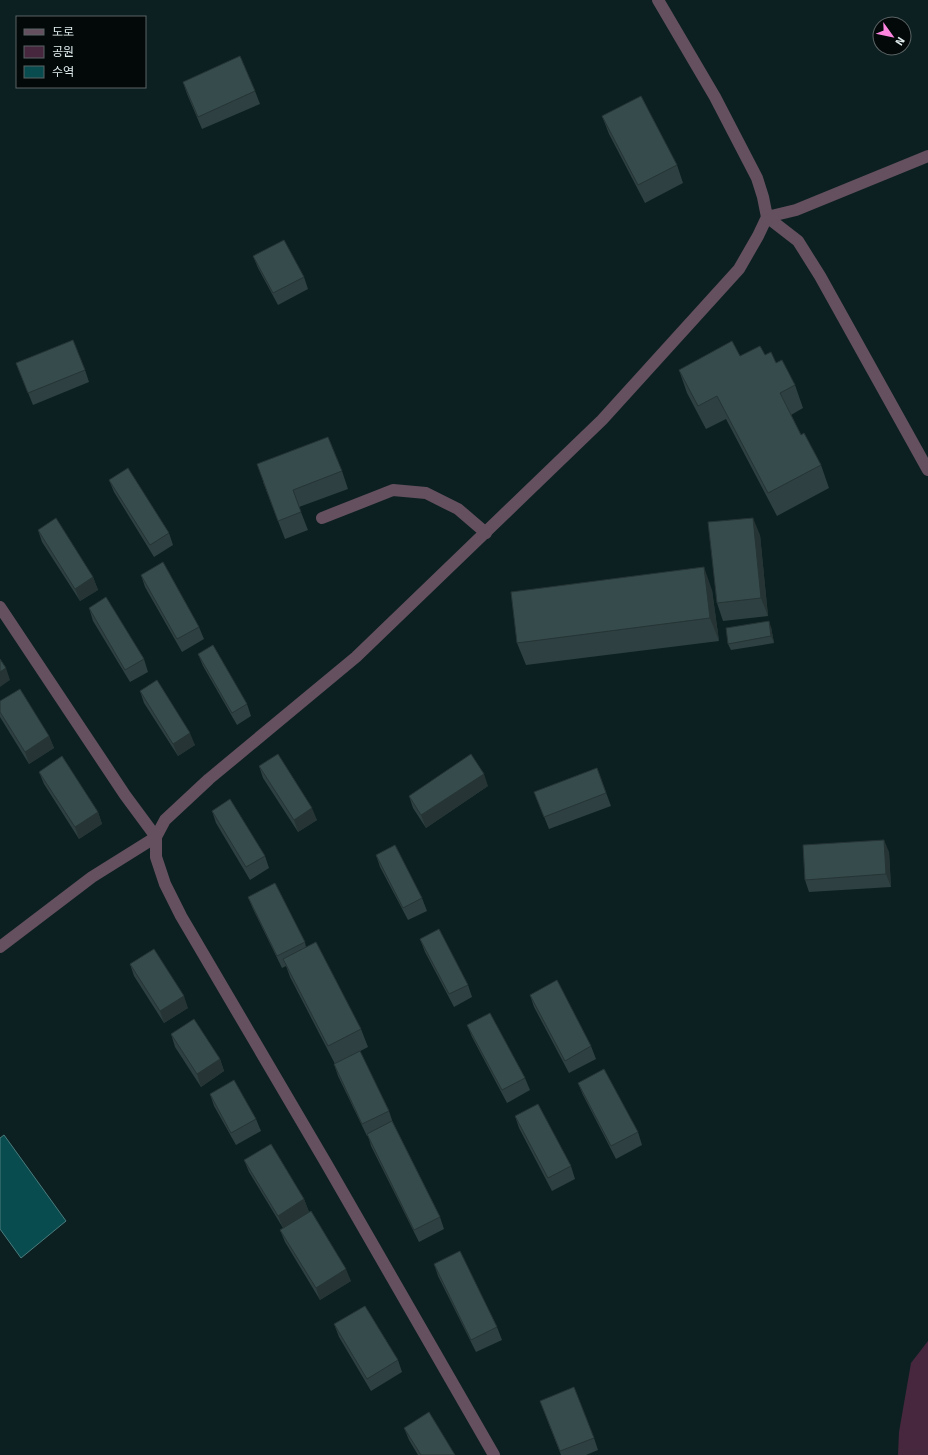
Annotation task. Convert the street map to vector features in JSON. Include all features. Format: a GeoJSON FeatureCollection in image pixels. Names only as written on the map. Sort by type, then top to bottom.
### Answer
{"type":"FeatureCollection","features":[{"type":"Feature","properties":{"kind":"street"},"geometry":{"type":"LineString","coordinates":[[494,1455],[326,1163],[181,916],[164,884],[156,857],[156,837],[165,820],[209,779],[356,657],[602,420],[739,269],[767,217],[763,197],[757,178],[715,97],[658,0]]}},
{"type":"Feature","properties":{"kind":"street"},"geometry":{"type":"LineString","coordinates":[[767,217],[796,210],[928,156]]}},
{"type":"Feature","properties":{"kind":"street"},"geometry":{"type":"LineString","coordinates":[[767,217],[798,241],[816,270],[928,470]]}},
{"type":"Feature","properties":{"kind":"street"},"geometry":{"type":"LineString","coordinates":[[322,518],[393,490],[426,493],[458,509],[486,533]]}},
{"type":"Feature","properties":{"kind":"street"},"geometry":{"type":"LineString","coordinates":[[0,607],[125,795],[156,837]]}},
{"type":"Feature","properties":{"kind":"street"},"geometry":{"type":"LineString","coordinates":[[0,947],[92,877],[156,837]]}},
{"type":"Feature","properties":{"kind":"green space"},"geometry":{"type":"Polygon","coordinates":[[[928,1341],[928,1455],[898,1455],[899,1432],[911,1363],[928,1341]]]}},
{"type":"Feature","properties":{"kind":"water"},"geometry":{"type":"Polygon","coordinates":[[[4,1135],[66,1221],[21,1258],[0,1229],[0,1138],[4,1135]]]}},
{"type":"Feature","properties":{"kind":"building"},"geometry":{"type":"Polygon","coordinates":[[[240,56],[255,91],[198,117],[183,82],[240,56]]]}},
{"type":"Feature","properties":{"kind":"building"},"geometry":{"type":"Polygon","coordinates":[[[641,96],[677,165],[638,185],[602,116],[641,96]]]}},
{"type":"Feature","properties":{"kind":"building"},"geometry":{"type":"Polygon","coordinates":[[[284,240],[304,277],[273,293],[253,256],[284,240]]]}},
{"type":"Feature","properties":{"kind":"building"},"geometry":{"type":"Polygon","coordinates":[[[73,340],[85,370],[28,393],[16,363],[73,340]]]}},
{"type":"Feature","properties":{"kind":"building"},"geometry":{"type":"Polygon","coordinates":[[[732,341],[740,356],[760,346],[765,355],[771,352],[776,363],[782,360],[795,385],[780,393],[801,435],[804,433],[821,465],[768,493],[717,396],[698,406],[679,370],[732,341]]]}},
{"type":"Feature","properties":{"kind":"building"},"geometry":{"type":"Polygon","coordinates":[[[328,437],[342,471],[293,490],[301,512],[278,521],[257,464],[328,437]]]}},
{"type":"Feature","properties":{"kind":"building"},"geometry":{"type":"Polygon","coordinates":[[[128,468],[169,533],[150,545],[109,480],[128,468]]]}},
{"type":"Feature","properties":{"kind":"building"},"geometry":{"type":"Polygon","coordinates":[[[56,518],[93,577],[75,589],[38,530],[56,518]]]}},
{"type":"Feature","properties":{"kind":"building"},"geometry":{"type":"Polygon","coordinates":[[[753,518],[761,598],[717,603],[708,522],[753,518]]]}},
{"type":"Feature","properties":{"kind":"building"},"geometry":{"type":"Polygon","coordinates":[[[163,562],[199,627],[177,639],[141,575],[163,562]]]}},
{"type":"Feature","properties":{"kind":"building"},"geometry":{"type":"Polygon","coordinates":[[[704,567],[710,618],[517,643],[511,592],[704,567]]]}},
{"type":"Feature","properties":{"kind":"building"},"geometry":{"type":"Polygon","coordinates":[[[106,597],[144,659],[125,670],[89,608],[106,597]]]}},
{"type":"Feature","properties":{"kind":"building"},"geometry":{"type":"Polygon","coordinates":[[[769,621],[771,636],[728,644],[726,628],[769,621]]]}},
{"type":"Feature","properties":{"kind":"building"},"geometry":{"type":"Polygon","coordinates":[[[213,645],[247,704],[232,713],[198,654],[213,645]]]}},
{"type":"Feature","properties":{"kind":"building"},"geometry":{"type":"Polygon","coordinates":[[[0,659],[6,668],[0,672],[0,659]]]}},
{"type":"Feature","properties":{"kind":"building"},"geometry":{"type":"Polygon","coordinates":[[[157,680],[190,733],[173,744],[140,691],[157,680]]]}},
{"type":"Feature","properties":{"kind":"building"},"geometry":{"type":"Polygon","coordinates":[[[20,689],[49,736],[25,752],[0,712],[0,701],[20,689]]]}},
{"type":"Feature","properties":{"kind":"building"},"geometry":{"type":"Polygon","coordinates":[[[278,754],[312,808],[294,820],[259,766],[278,754]]]}},
{"type":"Feature","properties":{"kind":"building"},"geometry":{"type":"Polygon","coordinates":[[[471,754],[484,774],[421,815],[409,796],[471,754]]]}},
{"type":"Feature","properties":{"kind":"building"},"geometry":{"type":"Polygon","coordinates":[[[62,756],[98,812],[75,827],[39,772],[62,756]]]}},
{"type":"Feature","properties":{"kind":"building"},"geometry":{"type":"Polygon","coordinates":[[[597,768],[606,793],[544,817],[534,792],[597,768]]]}},
{"type":"Feature","properties":{"kind":"building"},"geometry":{"type":"Polygon","coordinates":[[[230,799],[265,856],[246,867],[212,811],[230,799]]]}},
{"type":"Feature","properties":{"kind":"building"},"geometry":{"type":"Polygon","coordinates":[[[884,840],[886,874],[805,880],[803,845],[884,840]]]}},
{"type":"Feature","properties":{"kind":"building"},"geometry":{"type":"Polygon","coordinates":[[[395,845],[422,898],[403,908],[376,855],[395,845]]]}},
{"type":"Feature","properties":{"kind":"building"},"geometry":{"type":"Polygon","coordinates":[[[275,883],[305,942],[277,956],[248,897],[275,883]]]}},
{"type":"Feature","properties":{"kind":"building"},"geometry":{"type":"Polygon","coordinates":[[[439,929],[468,985],[449,994],[420,939],[439,929]]]}},
{"type":"Feature","properties":{"kind":"building"},"geometry":{"type":"Polygon","coordinates":[[[316,942],[361,1029],[328,1046],[283,959],[316,942]]]}},
{"type":"Feature","properties":{"kind":"building"},"geometry":{"type":"Polygon","coordinates":[[[154,949],[184,996],[160,1011],[130,964],[154,949]]]}},
{"type":"Feature","properties":{"kind":"building"},"geometry":{"type":"Polygon","coordinates":[[[557,980],[591,1046],[565,1061],[530,995],[557,980]]]}},
{"type":"Feature","properties":{"kind":"building"},"geometry":{"type":"Polygon","coordinates":[[[490,1013],[525,1078],[502,1090],[467,1025],[490,1013]]]}},
{"type":"Feature","properties":{"kind":"building"},"geometry":{"type":"Polygon","coordinates":[[[194,1019],[220,1059],[197,1074],[171,1034],[194,1019]]]}},
{"type":"Feature","properties":{"kind":"building"},"geometry":{"type":"Polygon","coordinates":[[[360,1051],[389,1111],[362,1124],[334,1064],[360,1051]]]}},
{"type":"Feature","properties":{"kind":"building"},"geometry":{"type":"Polygon","coordinates":[[[604,1069],[638,1132],[611,1146],[578,1083],[604,1069]]]}},
{"type":"Feature","properties":{"kind":"building"},"geometry":{"type":"Polygon","coordinates":[[[234,1080],[256,1119],[231,1133],[210,1094],[234,1080]]]}},
{"type":"Feature","properties":{"kind":"building"},"geometry":{"type":"Polygon","coordinates":[[[538,1104],[571,1166],[548,1178],[515,1116],[538,1104]]]}},
{"type":"Feature","properties":{"kind":"building"},"geometry":{"type":"Polygon","coordinates":[[[392,1121],[440,1217],[414,1230],[367,1134],[392,1121]]]}},
{"type":"Feature","properties":{"kind":"building"},"geometry":{"type":"Polygon","coordinates":[[[271,1144],[304,1199],[278,1216],[244,1160],[271,1144]]]}},
{"type":"Feature","properties":{"kind":"building"},"geometry":{"type":"Polygon","coordinates":[[[311,1211],[346,1269],[316,1288],[280,1230],[311,1211]]]}},
{"type":"Feature","properties":{"kind":"building"},"geometry":{"type":"Polygon","coordinates":[[[460,1251],[497,1327],[471,1340],[434,1264],[460,1251]]]}},
{"type":"Feature","properties":{"kind":"building"},"geometry":{"type":"Polygon","coordinates":[[[365,1306],[398,1360],[367,1379],[334,1324],[365,1306]]]}},
{"type":"Feature","properties":{"kind":"building"},"geometry":{"type":"Polygon","coordinates":[[[574,1387],[594,1438],[560,1451],[540,1401],[574,1387]]]}},
{"type":"Feature","properties":{"kind":"building"},"geometry":{"type":"Polygon","coordinates":[[[429,1412],[455,1455],[421,1455],[404,1428],[429,1412]]]}}]}
